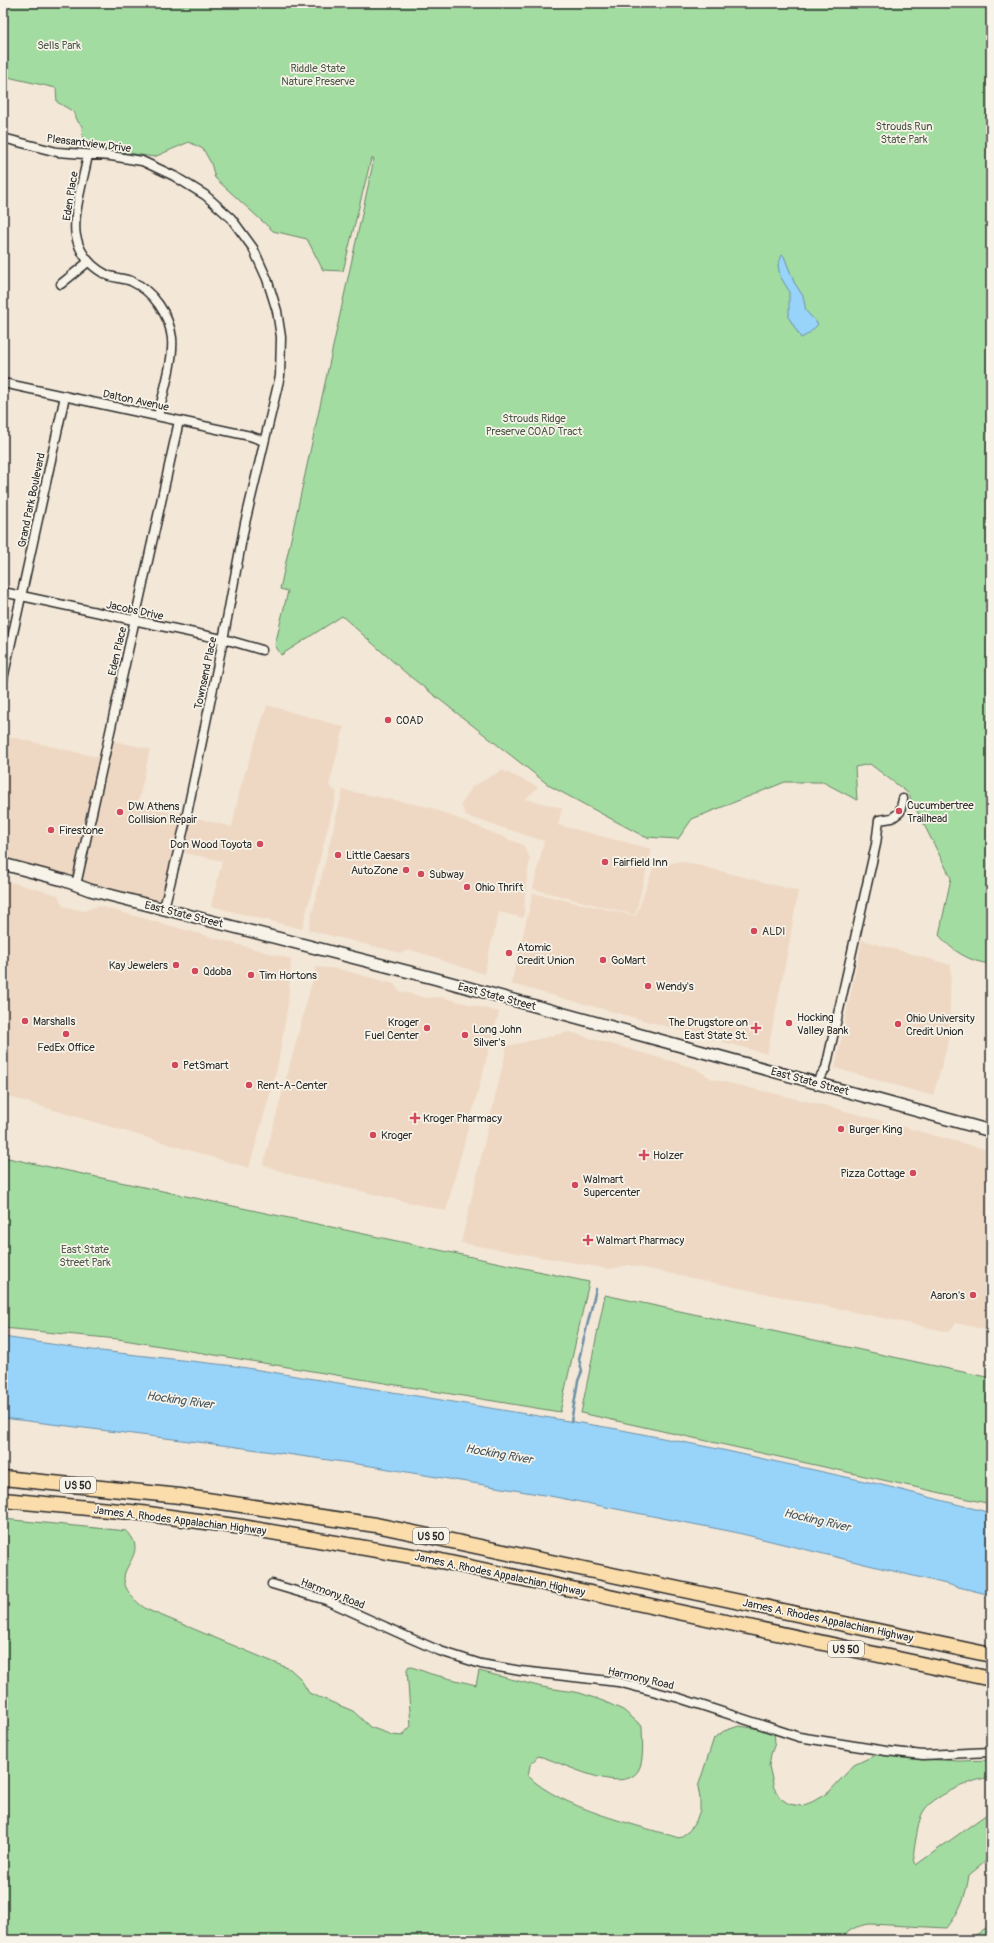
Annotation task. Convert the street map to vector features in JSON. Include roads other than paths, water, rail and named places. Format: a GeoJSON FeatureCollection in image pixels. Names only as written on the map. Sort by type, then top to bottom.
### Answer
{"type":"FeatureCollection","features":[{"type":"Feature","properties":{"kind":"highway","name":"James A. Rhodes Appalachian Highway"},"geometry":{"type":"LineString","coordinates":[[3,1478],[180,1496],[376,1525],[991,1654]]}},
{"type":"Feature","properties":{"kind":"highway","name":"James A. Rhodes Appalachian Highway"},"geometry":{"type":"LineString","coordinates":[[3,1500],[141,1513],[242,1527],[393,1552],[497,1572],[766,1632],[991,1679]]}},
{"type":"Feature","properties":{"kind":"main road","name":"East State Street"},"geometry":{"type":"LineString","coordinates":[[3,864],[63,880],[76,885],[438,979],[991,1131]]}},
{"type":"Feature","properties":{"kind":"street","name":"Pleasantview Drive"},"geometry":{"type":"LineString","coordinates":[[3,138],[57,152],[116,156],[140,161],[174,176],[205,195],[219,206],[243,232],[253,248],[268,279],[277,311],[280,336],[280,376],[268,430],[264,441]]}},
{"type":"Feature","properties":{"kind":"street","name":"Eden Place"},"geometry":{"type":"LineString","coordinates":[[88,155],[76,215],[76,235],[81,251],[88,262],[107,275],[131,282],[142,288],[152,296],[167,319],[172,338],[171,352],[158,416]]}},
{"type":"Feature","properties":{"kind":"street"},"geometry":{"type":"LineString","coordinates":[[61,284],[88,262]]}},
{"type":"Feature","properties":{"kind":"street","name":"Dalton Avenue"},"geometry":{"type":"LineString","coordinates":[[3,383],[250,436],[264,441]]}},
{"type":"Feature","properties":{"kind":"street","name":"Grand Park Boulevard"},"geometry":{"type":"LineString","coordinates":[[3,679],[65,396]]}},
{"type":"Feature","properties":{"kind":"street","name":"Eden Place"},"geometry":{"type":"LineString","coordinates":[[76,885],[179,421]]}},
{"type":"Feature","properties":{"kind":"street","name":"Townsend Place"},"geometry":{"type":"LineString","coordinates":[[164,908],[182,834],[223,640],[245,523],[264,441]]}},
{"type":"Feature","properties":{"kind":"street","name":"Jacobs Drive"},"geometry":{"type":"LineString","coordinates":[[3,592],[246,644],[262,650]]}},
{"type":"Feature","properties":{"kind":"street"},"geometry":{"type":"LineString","coordinates":[[816,1083],[826,1068],[876,844],[879,820],[892,818],[900,812],[903,799]]}},
{"type":"Feature","properties":{"kind":"street","name":"Harmony Road"},"geometry":{"type":"LineString","coordinates":[[272,1584],[303,1592],[332,1602],[410,1638],[481,1664],[625,1684],[673,1696],[807,1738],[886,1751],[923,1755],[991,1752]]}},
{"type":"Feature","properties":{"kind":"water"},"geometry":{"type":"Polygon","coordinates":[[[782,255],[784,256],[794,282],[803,296],[806,311],[818,324],[801,338],[789,318],[789,291],[780,276],[778,265],[782,255]]]}},
{"type":"Feature","properties":{"kind":"water","name":"Hocking River"},"geometry":{"type":"Polygon","coordinates":[[[3,1337],[92,1350],[235,1366],[617,1429],[718,1449],[878,1484],[991,1513],[991,1595],[734,1532],[550,1496],[371,1466],[230,1446],[3,1418],[3,1337]]]}},
{"type":"Feature","properties":{"kind":"waterway"},"geometry":{"type":"LineString","coordinates":[[571,1422],[578,1381],[582,1371],[579,1359],[596,1289]]}},
{"type":"Feature","properties":{"kind":"place","name":"COAD"},"geometry":{"type":"Point","coordinates":[388,720]}},
{"type":"Feature","properties":{"kind":"place","name":"Cucumbertree Trailhead"},"geometry":{"type":"Point","coordinates":[899,811]}},
{"type":"Feature","properties":{"kind":"place","name":"DW Athens Collision Repair"},"geometry":{"type":"Point","coordinates":[120,812]}},
{"type":"Feature","properties":{"kind":"place","name":"Firestone"},"geometry":{"type":"Point","coordinates":[51,830]}},
{"type":"Feature","properties":{"kind":"place","name":"Don Wood Toyota"},"geometry":{"type":"Point","coordinates":[260,844]}},
{"type":"Feature","properties":{"kind":"place","name":"Little Caesars"},"geometry":{"type":"Point","coordinates":[338,855]}},
{"type":"Feature","properties":{"kind":"place","name":"Fairfield Inn"},"geometry":{"type":"Point","coordinates":[605,862]}},
{"type":"Feature","properties":{"kind":"place","name":"AutoZone"},"geometry":{"type":"Point","coordinates":[406,870]}},
{"type":"Feature","properties":{"kind":"place","name":"Subway"},"geometry":{"type":"Point","coordinates":[421,874]}},
{"type":"Feature","properties":{"kind":"place","name":"Ohio Thrift"},"geometry":{"type":"Point","coordinates":[467,887]}},
{"type":"Feature","properties":{"kind":"place","name":"ALDI"},"geometry":{"type":"Point","coordinates":[754,931]}},
{"type":"Feature","properties":{"kind":"place","name":"Atomic Credit Union"},"geometry":{"type":"Point","coordinates":[509,953]}},
{"type":"Feature","properties":{"kind":"place","name":"GoMart"},"geometry":{"type":"Point","coordinates":[603,960]}},
{"type":"Feature","properties":{"kind":"place","name":"Kay Jewelers"},"geometry":{"type":"Point","coordinates":[176,965]}},
{"type":"Feature","properties":{"kind":"place","name":"Qdoba"},"geometry":{"type":"Point","coordinates":[195,971]}},
{"type":"Feature","properties":{"kind":"place","name":"Tim Hortons"},"geometry":{"type":"Point","coordinates":[251,975]}},
{"type":"Feature","properties":{"kind":"place","name":"Wendy's"},"geometry":{"type":"Point","coordinates":[648,986]}},
{"type":"Feature","properties":{"kind":"place","name":"Marshalls"},"geometry":{"type":"Point","coordinates":[25,1021]}},
{"type":"Feature","properties":{"kind":"place","name":"Hocking Valley Bank"},"geometry":{"type":"Point","coordinates":[789,1023]}},
{"type":"Feature","properties":{"kind":"place","name":"Ohio University Credit Union"},"geometry":{"type":"Point","coordinates":[898,1024]}},
{"type":"Feature","properties":{"kind":"place","name":"Kroger Fuel Center"},"geometry":{"type":"Point","coordinates":[427,1028]}},
{"type":"Feature","properties":{"kind":"place","name":"The Drugstore on East State St."},"geometry":{"type":"Point","coordinates":[756,1028]}},
{"type":"Feature","properties":{"kind":"place","name":"FedEx Office"},"geometry":{"type":"Point","coordinates":[66,1034]}},
{"type":"Feature","properties":{"kind":"place","name":"Long John Silver's"},"geometry":{"type":"Point","coordinates":[465,1035]}},
{"type":"Feature","properties":{"kind":"place","name":"PetSmart"},"geometry":{"type":"Point","coordinates":[175,1065]}},
{"type":"Feature","properties":{"kind":"place","name":"Rent-A-Center"},"geometry":{"type":"Point","coordinates":[249,1085]}},
{"type":"Feature","properties":{"kind":"place","name":"Kroger Pharmacy"},"geometry":{"type":"Point","coordinates":[415,1118]}},
{"type":"Feature","properties":{"kind":"place","name":"Burger King"},"geometry":{"type":"Point","coordinates":[841,1129]}},
{"type":"Feature","properties":{"kind":"place","name":"Kroger"},"geometry":{"type":"Point","coordinates":[373,1135]}},
{"type":"Feature","properties":{"kind":"place","name":"Holzer"},"geometry":{"type":"Point","coordinates":[644,1155]}},
{"type":"Feature","properties":{"kind":"place","name":"Pizza Cottage"},"geometry":{"type":"Point","coordinates":[913,1173]}},
{"type":"Feature","properties":{"kind":"place","name":"Walmart Supercenter"},"geometry":{"type":"Point","coordinates":[575,1185]}},
{"type":"Feature","properties":{"kind":"place","name":"Walmart Pharmacy"},"geometry":{"type":"Point","coordinates":[588,1240]}},
{"type":"Feature","properties":{"kind":"place","name":"Aaron's"},"geometry":{"type":"Point","coordinates":[973,1295]}},
{"type":"Feature","properties":{"kind":"park label","name":"Sells Park"},"geometry":{"type":"Point","coordinates":[59,45]}},
{"type":"Feature","properties":{"kind":"park label","name":"Riddle State Nature Preserve"},"geometry":{"type":"Point","coordinates":[318,74]}},
{"type":"Feature","properties":{"kind":"park label","name":"Strouds Run State Park"},"geometry":{"type":"Point","coordinates":[904,132]}},
{"type":"Feature","properties":{"kind":"park label","name":"Strouds Ridge Preserve COAD Tract"},"geometry":{"type":"Point","coordinates":[534,424]}},
{"type":"Feature","properties":{"kind":"park label","name":"East State Street Park"},"geometry":{"type":"Point","coordinates":[85,1255]}}]}
